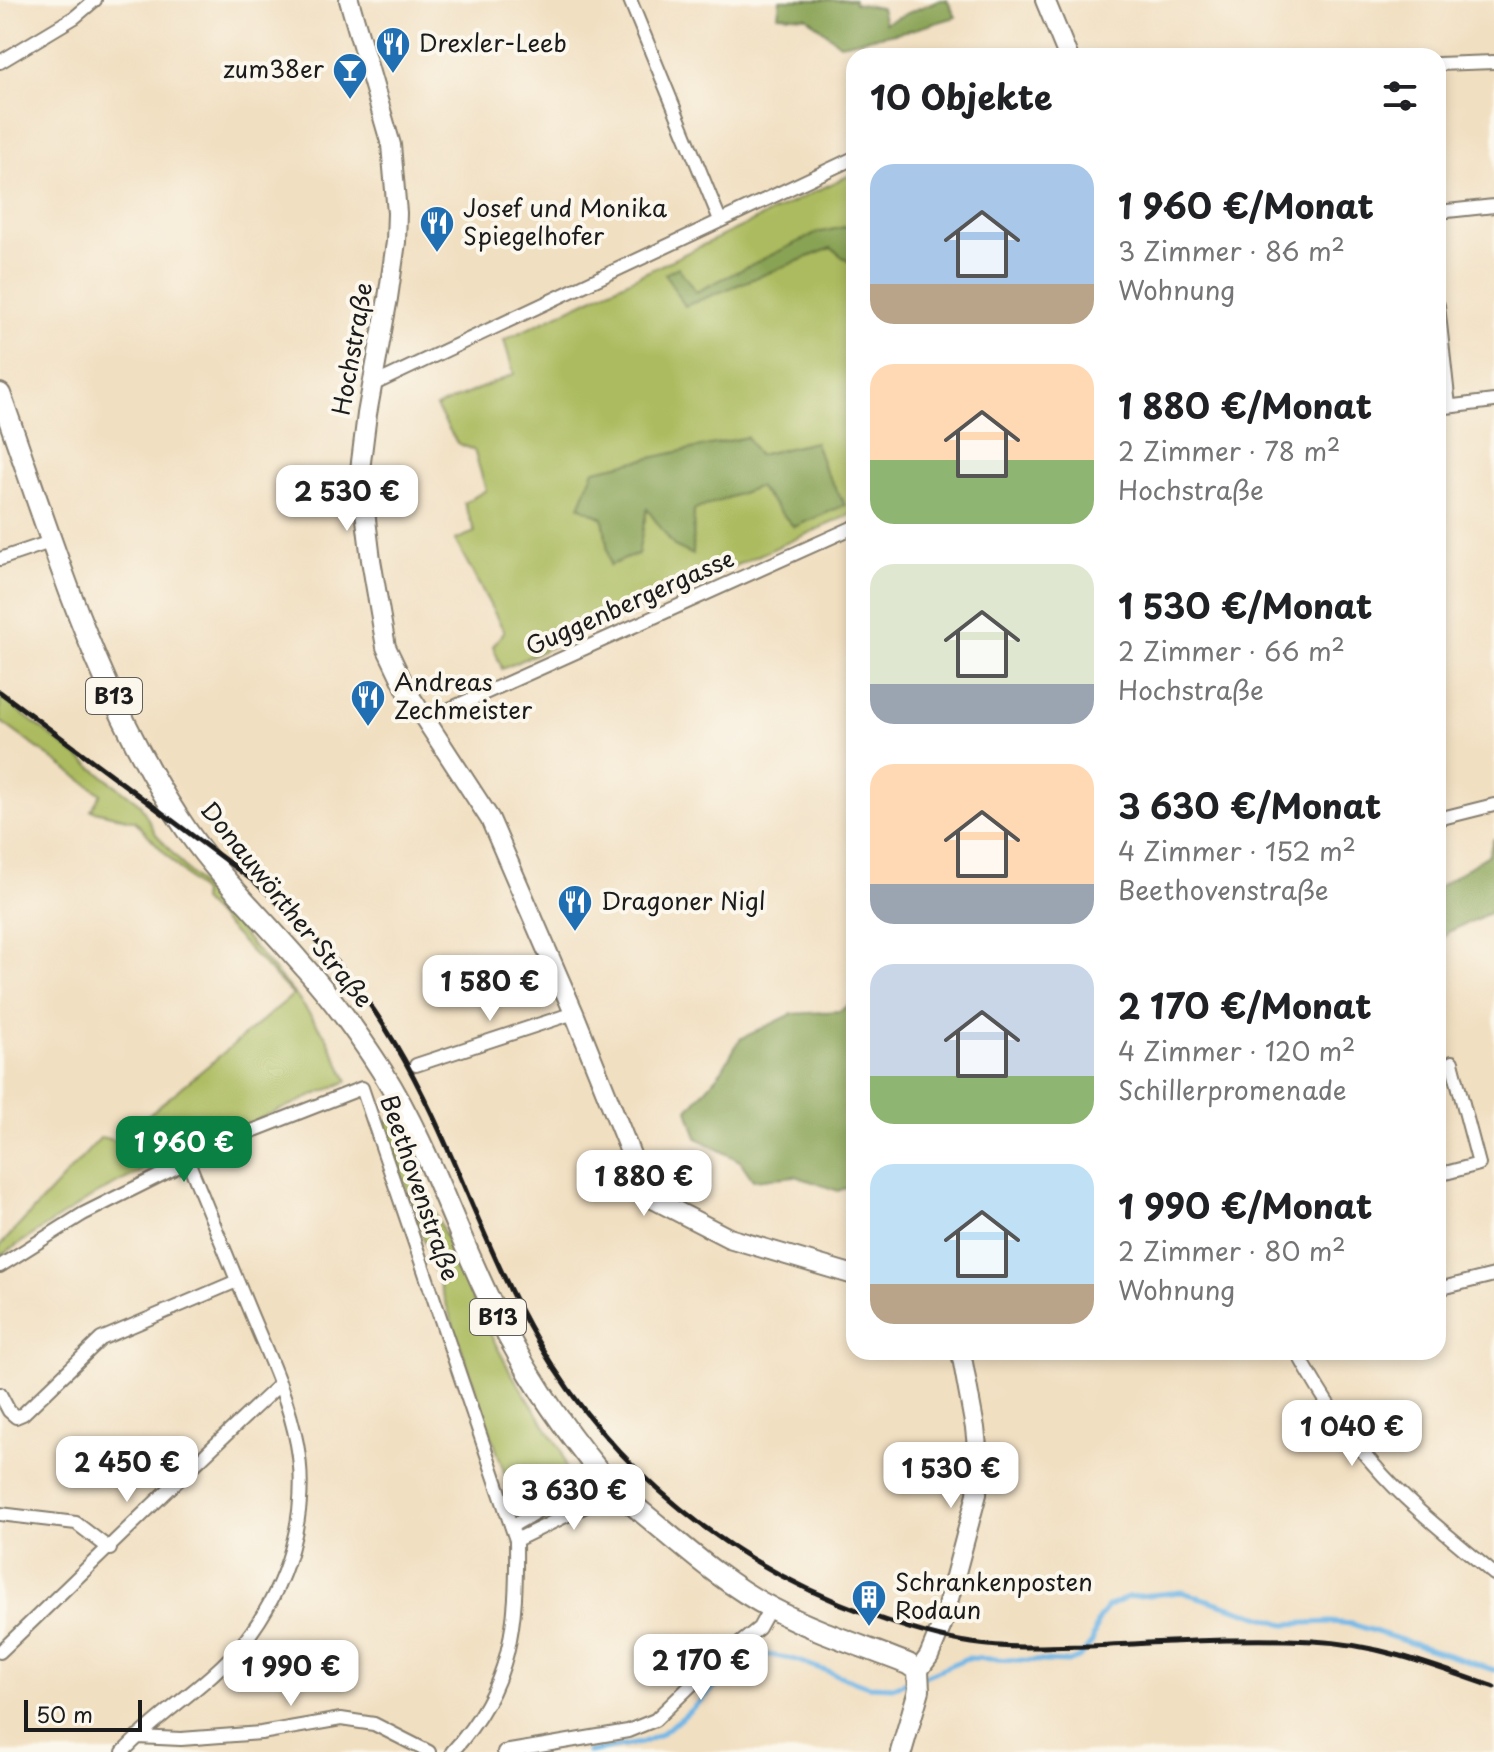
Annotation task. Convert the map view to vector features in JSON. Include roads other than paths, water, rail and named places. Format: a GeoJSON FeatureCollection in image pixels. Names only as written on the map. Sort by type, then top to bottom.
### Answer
{"type":"FeatureCollection","features":[{"type":"Feature","properties":{"kind":"main road","name":"Hochstraße"},"geometry":{"type":"LineString","coordinates":[[349,0],[391,145],[397,213],[388,298],[360,470],[386,647],[408,693],[490,819],[574,1013],[644,1187],[653,1199],[729,1238],[846,1273]]}},
{"type":"Feature","properties":{"kind":"main road"},"geometry":{"type":"LineString","coordinates":[[1045,0],[1065,48]]}},
{"type":"Feature","properties":{"kind":"main road","name":"Donauwörther Straße"},"geometry":{"type":"LineString","coordinates":[[0,394],[95,652],[154,778],[189,833],[229,884],[318,982],[356,1031],[398,1097],[492,1305],[541,1391],[601,1474],[617,1491],[739,1590],[807,1626],[903,1662],[918,1671]]}},
{"type":"Feature","properties":{"kind":"main road"},"geometry":{"type":"LineString","coordinates":[[901,1752],[919,1685],[918,1671],[929,1656],[942,1625],[977,1494],[979,1465],[975,1428],[962,1360]]}},
{"type":"Feature","properties":{"kind":"street"},"geometry":{"type":"LineString","coordinates":[[0,62],[75,17],[95,0]]}},
{"type":"Feature","properties":{"kind":"street"},"geometry":{"type":"LineString","coordinates":[[630,0],[720,220]]}},
{"type":"Feature","properties":{"kind":"street"},"geometry":{"type":"LineString","coordinates":[[1446,64],[1494,62]]}},
{"type":"Feature","properties":{"kind":"street"},"geometry":{"type":"LineString","coordinates":[[372,385],[846,162]]}},
{"type":"Feature","properties":{"kind":"street"},"geometry":{"type":"LineString","coordinates":[[1446,211],[1494,206]]}},
{"type":"Feature","properties":{"kind":"street"},"geometry":{"type":"LineString","coordinates":[[1446,407],[1494,401]]}},
{"type":"Feature","properties":{"kind":"street","name":"Guggenbergergasse"},"geometry":{"type":"LineString","coordinates":[[425,720],[846,531]]}},
{"type":"Feature","properties":{"kind":"street"},"geometry":{"type":"LineString","coordinates":[[0,559],[53,541]]}},
{"type":"Feature","properties":{"kind":"street"},"geometry":{"type":"LineString","coordinates":[[1446,817],[1494,805]]}},
{"type":"Feature","properties":{"kind":"street"},"geometry":{"type":"LineString","coordinates":[[416,1065],[574,1013]]}},
{"type":"Feature","properties":{"kind":"street"},"geometry":{"type":"LineString","coordinates":[[1446,1173],[1479,1164],[1452,1062]]}},
{"type":"Feature","properties":{"kind":"street","name":"Beethovenstraße"},"geometry":{"type":"LineString","coordinates":[[188,1161],[249,1132],[362,1088],[516,1540],[517,1600],[511,1643],[489,1700],[473,1728],[452,1752]]}},
{"type":"Feature","properties":{"kind":"street"},"geometry":{"type":"LineString","coordinates":[[0,1266],[83,1214],[188,1161],[280,1384],[297,1445],[300,1482],[296,1529],[286,1572],[267,1609],[243,1643],[214,1674],[123,1752]]}},
{"type":"Feature","properties":{"kind":"street"},"geometry":{"type":"LineString","coordinates":[[1446,1287],[1494,1275]]}},
{"type":"Feature","properties":{"kind":"street"},"geometry":{"type":"LineString","coordinates":[[0,1394],[9,1411],[16,1417],[23,1414],[101,1339],[237,1281]]}},
{"type":"Feature","properties":{"kind":"street"},"geometry":{"type":"LineString","coordinates":[[1302,1360],[1347,1432],[1374,1466],[1411,1504],[1494,1574]]}},
{"type":"Feature","properties":{"kind":"street"},"geometry":{"type":"LineString","coordinates":[[0,1652],[280,1384]]}},
{"type":"Feature","properties":{"kind":"street"},"geometry":{"type":"LineString","coordinates":[[512,1526],[601,1474]]}},
{"type":"Feature","properties":{"kind":"street"},"geometry":{"type":"LineString","coordinates":[[516,1540],[617,1491]]}},
{"type":"Feature","properties":{"kind":"street"},"geometry":{"type":"LineString","coordinates":[[0,1514],[76,1523],[110,1549]]}},
{"type":"Feature","properties":{"kind":"street"},"geometry":{"type":"LineString","coordinates":[[510,1751],[628,1731],[655,1720],[706,1671],[759,1628],[770,1608]]}},
{"type":"Feature","properties":{"kind":"street"},"geometry":{"type":"LineString","coordinates":[[137,1737],[181,1739],[261,1733],[341,1719],[374,1724],[429,1752]]}},
{"type":"Feature","properties":{"kind":"waterway"},"geometry":{"type":"LineString","coordinates":[[922,1677],[967,1658],[1068,1662],[1079,1658],[1092,1642],[1098,1619],[1108,1607],[1128,1597],[1182,1592],[1285,1624],[1352,1624],[1494,1670]]}},
{"type":"Feature","properties":{"kind":"waterway"},"geometry":{"type":"LineString","coordinates":[[588,1752],[641,1743],[659,1735],[747,1658],[769,1655],[793,1659],[868,1686],[893,1687],[912,1680]]}},
{"type":"Feature","properties":{"kind":"railway"},"geometry":{"type":"LineString","coordinates":[[0,692],[256,883],[332,957],[380,1019],[414,1078],[518,1305],[568,1389],[639,1472],[724,1541],[819,1594],[895,1624],[959,1641],[1029,1647],[1228,1640],[1337,1643],[1405,1657],[1494,1687]]}},
{"type":"Feature","properties":{"kind":"place","name":"Drexler-Leeb"},"geometry":{"type":"Point","coordinates":[393,75]}},
{"type":"Feature","properties":{"kind":"place","name":"zum38er"},"geometry":{"type":"Point","coordinates":[350,101]}},
{"type":"Feature","properties":{"kind":"place","name":"Josef und Monika Spiegelhofer"},"geometry":{"type":"Point","coordinates":[437,254]}},
{"type":"Feature","properties":{"kind":"place","name":"Andreas Zechmeister"},"geometry":{"type":"Point","coordinates":[368,728]}},
{"type":"Feature","properties":{"kind":"place","name":"Dragoner Nigl"},"geometry":{"type":"Point","coordinates":[575,933]}},
{"type":"Feature","properties":{"kind":"place","name":"Schrankenposten Rodaun"},"geometry":{"type":"Point","coordinates":[869,1628]}}]}
